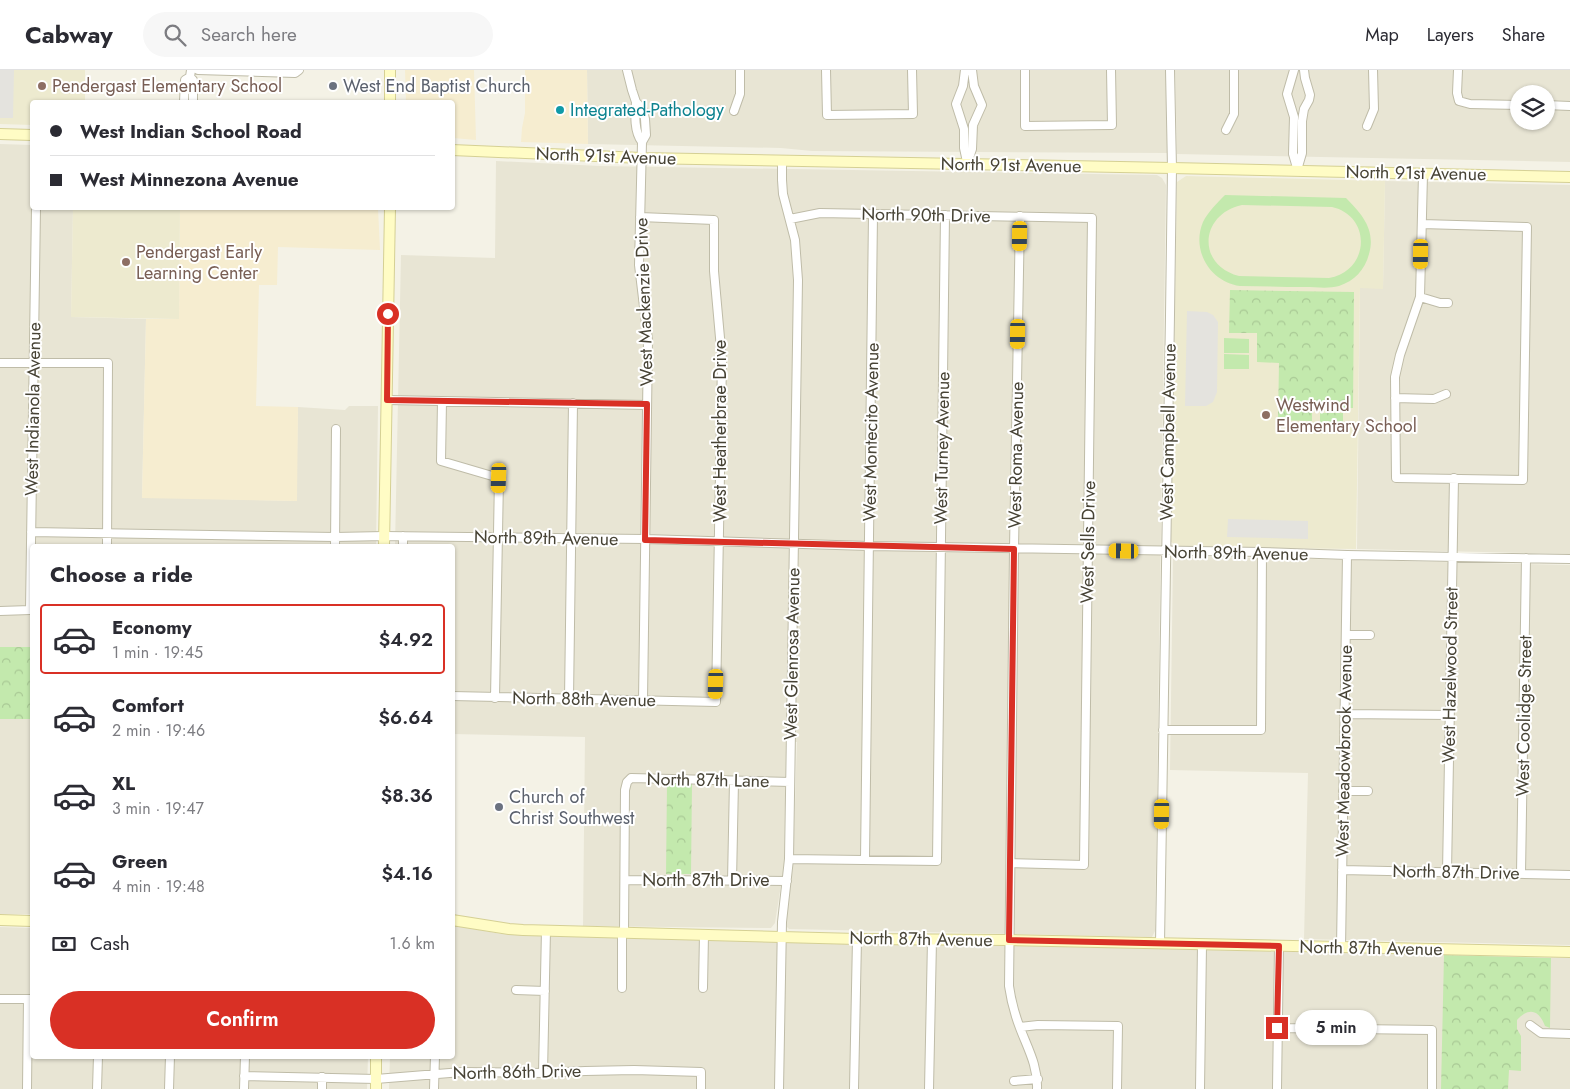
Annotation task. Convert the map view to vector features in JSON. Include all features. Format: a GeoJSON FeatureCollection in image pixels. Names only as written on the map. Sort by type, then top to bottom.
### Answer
{"type":"FeatureCollection","features":[{"type":"Feature","properties":{"kind":"main road"},"geometry":{"type":"LineString","coordinates":[[390,70],[390,100]]}},
{"type":"Feature","properties":{"kind":"main road"},"geometry":{"type":"LineString","coordinates":[[0,134],[30,135]]}},
{"type":"Feature","properties":{"kind":"main road","name":"North 91st Avenue"},"geometry":{"type":"LineString","coordinates":[[455,150],[642,158],[1570,177]]}},
{"type":"Feature","properties":{"kind":"main road"},"geometry":{"type":"LineString","coordinates":[[384,541],[390,210]]}},
{"type":"Feature","properties":{"kind":"main road"},"geometry":{"type":"LineString","coordinates":[[0,920],[30,921]]}},
{"type":"Feature","properties":{"kind":"main road","name":"North 87th Avenue"},"geometry":{"type":"LineString","coordinates":[[455,920],[509,929],[857,939],[1009,940],[1570,952]]}},
{"type":"Feature","properties":{"kind":"main road"},"geometry":{"type":"LineString","coordinates":[[376,1059],[376,1084]]}},
{"type":"Feature","properties":{"kind":"street"},"geometry":{"type":"LineString","coordinates":[[198,70],[295,73],[299,70]]}},
{"type":"Feature","properties":{"kind":"street","name":"West Mackenzie Drive"},"geometry":{"type":"LineString","coordinates":[[627,70],[636,102],[637,136],[642,142],[639,265],[648,340],[643,701]]}},
{"type":"Feature","properties":{"kind":"street"},"geometry":{"type":"LineString","coordinates":[[734,111],[740,94],[740,70]]}},
{"type":"Feature","properties":{"kind":"street"},"geometry":{"type":"LineString","coordinates":[[826,70],[827,115],[913,114],[912,70]]}},
{"type":"Feature","properties":{"kind":"street"},"geometry":{"type":"LineString","coordinates":[[964,70],[963,86],[956,109],[963,122],[967,164]]}},
{"type":"Feature","properties":{"kind":"street"},"geometry":{"type":"LineString","coordinates":[[967,164],[972,149],[973,125],[982,105],[976,91],[972,70]]}},
{"type":"Feature","properties":{"kind":"street"},"geometry":{"type":"LineString","coordinates":[[1025,70],[1025,126],[1112,125],[1111,70]]}},
{"type":"Feature","properties":{"kind":"street","name":"West Campbell Avenue"},"geometry":{"type":"LineString","coordinates":[[1160,944],[1172,168],[1170,70]]}},
{"type":"Feature","properties":{"kind":"street"},"geometry":{"type":"LineString","coordinates":[[1226,130],[1234,114],[1234,70]]}},
{"type":"Feature","properties":{"kind":"street"},"geometry":{"type":"LineString","coordinates":[[1367,126],[1374,109],[1374,70]]}},
{"type":"Feature","properties":{"kind":"street"},"geometry":{"type":"LineString","coordinates":[[1458,70],[1457,93],[1459,101],[1470,104],[1510,105]]}},
{"type":"Feature","properties":{"kind":"street"},"geometry":{"type":"LineString","coordinates":[[184,100],[184,80],[190,73],[193,80],[193,100]]}},
{"type":"Feature","properties":{"kind":"street"},"geometry":{"type":"LineString","coordinates":[[1294,74],[1305,74],[1310,95],[1304,109],[1302,121],[1302,153],[1298,170],[1293,154],[1294,116],[1287,94],[1294,74]]}},
{"type":"Feature","properties":{"kind":"street"},"geometry":{"type":"LineString","coordinates":[[960,92],[967,90],[976,91]]}},
{"type":"Feature","properties":{"kind":"street"},"geometry":{"type":"LineString","coordinates":[[1555,105],[1570,106]]}},
{"type":"Feature","properties":{"kind":"street","name":"West Glenrosa Avenue"},"geometry":{"type":"LineString","coordinates":[[779,1089],[782,922],[789,859],[798,280],[795,240],[782,180],[782,161]]}},
{"type":"Feature","properties":{"kind":"street"},"geometry":{"type":"LineString","coordinates":[[1422,224],[1527,226],[1523,480],[1396,478],[1395,377],[1400,355],[1420,297],[1423,174]]}},
{"type":"Feature","properties":{"kind":"street","name":"West Indianola Avenue"},"geometry":{"type":"LineString","coordinates":[[31,544],[36,210]]}},
{"type":"Feature","properties":{"kind":"street","name":"North 90th Drive"},"geometry":{"type":"LineString","coordinates":[[790,219],[820,214],[1092,218]]}},
{"type":"Feature","properties":{"kind":"street","name":"West Montecito Avenue"},"geometry":{"type":"LineString","coordinates":[[865,859],[873,214]]}},
{"type":"Feature","properties":{"kind":"street","name":"West Turney Avenue"},"geometry":{"type":"LineString","coordinates":[[937,861],[945,216]]}},
{"type":"Feature","properties":{"kind":"street","name":"West Roma Avenue"},"geometry":{"type":"LineString","coordinates":[[1020,216],[1009,986],[1020,1028],[1032,1056],[1038,1079],[1037,1089]]}},
{"type":"Feature","properties":{"kind":"street","name":"West Heatherbrae Drive"},"geometry":{"type":"LineString","coordinates":[[640,217],[714,220],[714,271],[722,360],[716,702]]}},
{"type":"Feature","properties":{"kind":"street","name":"West Sells Drive"},"geometry":{"type":"LineString","coordinates":[[1011,864],[1084,866],[1092,218]]}},
{"type":"Feature","properties":{"kind":"street"},"geometry":{"type":"LineString","coordinates":[[1420,297],[1440,303],[1448,303]]}},
{"type":"Feature","properties":{"kind":"street"},"geometry":{"type":"LineString","coordinates":[[0,363],[108,363],[107,544]]}},
{"type":"Feature","properties":{"kind":"street"},"geometry":{"type":"LineString","coordinates":[[1395,398],[1434,399],[1446,394]]}},
{"type":"Feature","properties":{"kind":"street"},"geometry":{"type":"LineString","coordinates":[[387,400],[647,404]]}},
{"type":"Feature","properties":{"kind":"street"},"geometry":{"type":"LineString","coordinates":[[442,401],[441,461],[499,478],[495,698]]}},
{"type":"Feature","properties":{"kind":"street"},"geometry":{"type":"LineString","coordinates":[[569,699],[573,403]]}},
{"type":"Feature","properties":{"kind":"street"},"geometry":{"type":"LineString","coordinates":[[335,544],[336,429]]}},
{"type":"Feature","properties":{"kind":"street","name":"West Hazelwood Street"},"geometry":{"type":"LineString","coordinates":[[1447,872],[1454,478]]}},
{"type":"Feature","properties":{"kind":"street","name":"North 89th Avenue"},"geometry":{"type":"LineString","coordinates":[[31,532],[335,537],[384,541],[403,536],[497,537],[720,541],[941,548],[1262,552],[1570,559]]}},
{"type":"Feature","properties":{"kind":"street"},"geometry":{"type":"LineString","coordinates":[[403,536],[403,544]]}},
{"type":"Feature","properties":{"kind":"street"},"geometry":{"type":"LineString","coordinates":[[1163,730],[1261,730],[1262,552]]}},
{"type":"Feature","properties":{"kind":"street","name":"West Meadowbrook Avenue"},"geometry":{"type":"LineString","coordinates":[[1341,948],[1347,555]]}},
{"type":"Feature","properties":{"kind":"street","name":"West Coolidge Street"},"geometry":{"type":"LineString","coordinates":[[1521,874],[1526,558]]}},
{"type":"Feature","properties":{"kind":"street","name":"West Indianola Avenue"},"geometry":{"type":"LineString","coordinates":[[0,611],[30,610]]}},
{"type":"Feature","properties":{"kind":"street"},"geometry":{"type":"LineString","coordinates":[[1346,635],[1370,635]]}},
{"type":"Feature","properties":{"kind":"street","name":"North 88th Avenue"},"geometry":{"type":"LineString","coordinates":[[455,696],[716,702]]}},
{"type":"Feature","properties":{"kind":"street"},"geometry":{"type":"LineString","coordinates":[[1344,714],[1449,716]]}},
{"type":"Feature","properties":{"kind":"street","name":"North 87th Lane"},"geometry":{"type":"LineString","coordinates":[[625,880],[625,790],[627,782],[631,778],[790,782]]}},
{"type":"Feature","properties":{"kind":"street"},"geometry":{"type":"LineString","coordinates":[[732,881],[734,781]]}},
{"type":"Feature","properties":{"kind":"street"},"geometry":{"type":"LineString","coordinates":[[1343,791],[1368,791]]}},
{"type":"Feature","properties":{"kind":"street","name":"North 87th Drive"},"geometry":{"type":"LineString","coordinates":[[789,859],[937,861]]}},
{"type":"Feature","properties":{"kind":"street","name":"North 87th Drive"},"geometry":{"type":"LineString","coordinates":[[1342,870],[1570,875]]}},
{"type":"Feature","properties":{"kind":"street"},"geometry":{"type":"LineString","coordinates":[[622,988],[625,880]]}},
{"type":"Feature","properties":{"kind":"street","name":"North 87th Drive"},"geometry":{"type":"LineString","coordinates":[[625,880],[787,881]]}},
{"type":"Feature","properties":{"kind":"street"},"geometry":{"type":"LineString","coordinates":[[543,1073],[546,930]]}},
{"type":"Feature","properties":{"kind":"street"},"geometry":{"type":"LineString","coordinates":[[703,988],[704,934]]}},
{"type":"Feature","properties":{"kind":"street"},"geometry":{"type":"LineString","coordinates":[[854,1089],[857,939]]}},
{"type":"Feature","properties":{"kind":"street"},"geometry":{"type":"LineString","coordinates":[[929,1089],[932,940]]}},
{"type":"Feature","properties":{"kind":"street"},"geometry":{"type":"LineString","coordinates":[[1200,1089],[1202,945]]}},
{"type":"Feature","properties":{"kind":"street"},"geometry":{"type":"LineString","coordinates":[[1277,1089],[1279,946]]}},
{"type":"Feature","properties":{"kind":"street"},"geometry":{"type":"LineString","coordinates":[[516,990],[545,991]]}},
{"type":"Feature","properties":{"kind":"street"},"geometry":{"type":"LineString","coordinates":[[0,999],[30,999],[27,1089]]}},
{"type":"Feature","properties":{"kind":"street"},"geometry":{"type":"LineString","coordinates":[[1020,1028],[1038,1025],[1118,1026],[1118,1089]]}},
{"type":"Feature","properties":{"kind":"street"},"geometry":{"type":"LineString","coordinates":[[1530,1025],[1541,1033],[1570,1034]]}},
{"type":"Feature","properties":{"kind":"street"},"geometry":{"type":"LineString","coordinates":[[1277,1028],[1432,1030],[1432,1089]]}},
{"type":"Feature","properties":{"kind":"street"},"geometry":{"type":"LineString","coordinates":[[97,1089],[98,1059]]}},
{"type":"Feature","properties":{"kind":"street"},"geometry":{"type":"LineString","coordinates":[[169,1089],[170,1059]]}},
{"type":"Feature","properties":{"kind":"street"},"geometry":{"type":"LineString","coordinates":[[244,1089],[245,1059]]}},
{"type":"Feature","properties":{"kind":"street"},"geometry":{"type":"LineString","coordinates":[[434,1089],[435,1059]]}},
{"type":"Feature","properties":{"kind":"street","name":"North 86th Drive"},"geometry":{"type":"LineString","coordinates":[[244,1076],[322,1077],[376,1084],[434,1074],[462,1072],[543,1073],[585,1070],[701,1072],[701,1089]]}},
{"type":"Feature","properties":{"kind":"street"},"geometry":{"type":"LineString","coordinates":[[322,1077],[322,1089]]}},
{"type":"Feature","properties":{"kind":"street"},"geometry":{"type":"LineString","coordinates":[[1014,1080],[1038,1079]]}},
{"type":"Feature","properties":{"kind":"shaded area","name":"Pendergast Elementary School"},"geometry":{"type":"Polygon","coordinates":[[[0,70],[85,70],[85,100],[30,100],[30,125],[0,124],[0,70]]]}},
{"type":"Feature","properties":{"kind":"shaded area"},"geometry":{"type":"Polygon","coordinates":[[[0,70],[14,70],[13,118],[0,118],[0,70]]]}},
{"type":"Feature","properties":{"kind":"shaded area"},"geometry":{"type":"Polygon","coordinates":[[[405,70],[474,70],[476,140],[455,138],[455,100],[406,100],[405,70]]]}},
{"type":"Feature","properties":{"kind":"shaded area"},"geometry":{"type":"Polygon","coordinates":[[[525,70],[587,70],[588,144],[521,142],[525,113],[525,70]]]}},
{"type":"Feature","properties":{"kind":"shaded area"},"geometry":{"type":"Polygon","coordinates":[[[587,70],[1166,70],[1167,153],[812,151],[781,148],[588,144],[587,70]]]}},
{"type":"Feature","properties":{"kind":"shaded area"},"geometry":{"type":"Polygon","coordinates":[[[1175,70],[1570,70],[1570,162],[1177,154],[1175,70]]]}},
{"type":"Feature","properties":{"kind":"shaded area"},"geometry":{"type":"Polygon","coordinates":[[[0,144],[30,145],[30,210],[73,210],[71,317],[146,319],[142,497],[296,501],[298,407],[345,410],[349,406],[378,406],[376,544],[30,544],[30,914],[0,914],[0,144]]]}},
{"type":"Feature","properties":{"kind":"shaded area"},"geometry":{"type":"Polygon","coordinates":[[[496,161],[600,166],[1157,175],[1162,178],[1166,185],[1155,931],[1152,937],[789,929],[786,923],[793,867],[797,742],[786,742],[784,866],[775,923],[771,928],[583,926],[585,737],[455,734],[455,544],[395,544],[401,255],[495,258],[496,161]]]}},
{"type":"Feature","properties":{"kind":"shaded area","name":"Westwind Elementary School"},"geometry":{"type":"Polygon","coordinates":[[[1186,176],[1385,181],[1383,289],[1360,288],[1356,549],[1180,547],[1171,542],[1177,182],[1186,176]]]}},
{"type":"Feature","properties":{"kind":"shaded area"},"geometry":{"type":"Polygon","coordinates":[[[1385,181],[1570,185],[1570,554],[1357,549],[1360,288],[1383,288],[1385,181]]]}},
{"type":"Feature","properties":{"kind":"shaded area","name":"Pendergast Early Learning Center"},"geometry":{"type":"Polygon","coordinates":[[[73,210],[180,210],[179,319],[71,317],[73,210]]]}},
{"type":"Feature","properties":{"kind":"shaded area"},"geometry":{"type":"Polygon","coordinates":[[[180,210],[378,210],[380,250],[278,247],[277,285],[259,285],[256,406],[298,407],[297,501],[142,498],[146,319],[179,319],[180,210]]]}},
{"type":"Feature","properties":{"kind":"shaded area"},"geometry":{"type":"Polygon","coordinates":[[[1187,311],[1207,312],[1213,315],[1218,322],[1217,392],[1213,402],[1206,406],[1185,406],[1187,311]]]}},
{"type":"Feature","properties":{"kind":"shaded area"},"geometry":{"type":"Polygon","coordinates":[[[1228,519],[1308,521],[1308,539],[1227,537],[1228,519]]]}},
{"type":"Feature","properties":{"kind":"shaded area"},"geometry":{"type":"Polygon","coordinates":[[[1178,556],[1570,565],[1570,945],[1304,939],[1308,773],[1170,770],[1173,559],[1178,556]]]}},
{"type":"Feature","properties":{"kind":"shaded area"},"geometry":{"type":"Polygon","coordinates":[[[455,925],[501,934],[519,935],[1570,958],[1570,1089],[389,1089],[390,1059],[455,1059],[455,925]]]}},
{"type":"Feature","properties":{"kind":"shaded area"},"geometry":{"type":"Polygon","coordinates":[[[0,927],[30,928],[30,1059],[368,1059],[367,1089],[0,1089],[0,927]]]}},
{"type":"Feature","properties":{"kind":"green space"},"geometry":{"type":"Polygon","coordinates":[[[1225,195],[1346,198],[1362,216],[1371,237],[1369,254],[1362,270],[1354,278],[1335,287],[1240,286],[1229,283],[1220,278],[1206,263],[1200,243],[1203,222],[1210,211],[1225,195]],[[1242,205],[1228,210],[1218,218],[1211,229],[1210,251],[1215,262],[1225,270],[1239,276],[1329,278],[1343,273],[1359,255],[1361,243],[1354,221],[1345,212],[1332,207],[1242,205]]]}},
{"type":"Feature","properties":{"kind":"green space"},"geometry":{"type":"Polygon","coordinates":[[[1230,290],[1354,292],[1353,408],[1312,408],[1312,421],[1278,420],[1279,363],[1257,362],[1257,333],[1229,333],[1230,290]]]}},
{"type":"Feature","properties":{"kind":"green space"},"geometry":{"type":"Polygon","coordinates":[[[1224,338],[1249,339],[1249,353],[1224,353],[1224,338]]]}},
{"type":"Feature","properties":{"kind":"green space"},"geometry":{"type":"Polygon","coordinates":[[[1224,354],[1249,355],[1249,369],[1224,369],[1224,354]]]}},
{"type":"Feature","properties":{"kind":"green space"},"geometry":{"type":"Polygon","coordinates":[[[1320,413],[1343,413],[1343,428],[1320,428],[1320,413]]]}},
{"type":"Feature","properties":{"kind":"green space"},"geometry":{"type":"Polygon","coordinates":[[[0,647],[30,647],[30,719],[0,719],[0,647]]]}},
{"type":"Feature","properties":{"kind":"green space"},"geometry":{"type":"Polygon","coordinates":[[[667,784],[692,784],[691,874],[666,874],[667,784]]]}},
{"type":"Feature","properties":{"kind":"green space"},"geometry":{"type":"Polygon","coordinates":[[[1444,955],[1551,958],[1550,1028],[1545,1026],[1540,1016],[1533,1012],[1526,1013],[1517,1020],[1517,1029],[1521,1036],[1521,1071],[1509,1070],[1508,1089],[1441,1089],[1444,955]]]}},
{"type":"Feature","properties":{"kind":"place","name":"Pendergast Elementary School"},"geometry":{"type":"Point","coordinates":[42,86]}},
{"type":"Feature","properties":{"kind":"place","name":"West End Baptist Church"},"geometry":{"type":"Point","coordinates":[333,86]}},
{"type":"Feature","properties":{"kind":"place","name":"Integrated-Pathology"},"geometry":{"type":"Point","coordinates":[560,110]}},
{"type":"Feature","properties":{"kind":"place","name":"Pendergast Early Learning Center"},"geometry":{"type":"Point","coordinates":[126,262]}},
{"type":"Feature","properties":{"kind":"place","name":"Westwind Elementary School"},"geometry":{"type":"Point","coordinates":[1266,415]}},
{"type":"Feature","properties":{"kind":"place","name":"Church of Christ Southwest"},"geometry":{"type":"Point","coordinates":[499,807]}},
{"type":"Feature","properties":{"kind":"route"},"geometry":{"type":"LineString","coordinates":[[388,314],[387,400],[647,404],[645,540],[1014,549],[1009,940],[1279,946],[1277,1028]]}}]}
